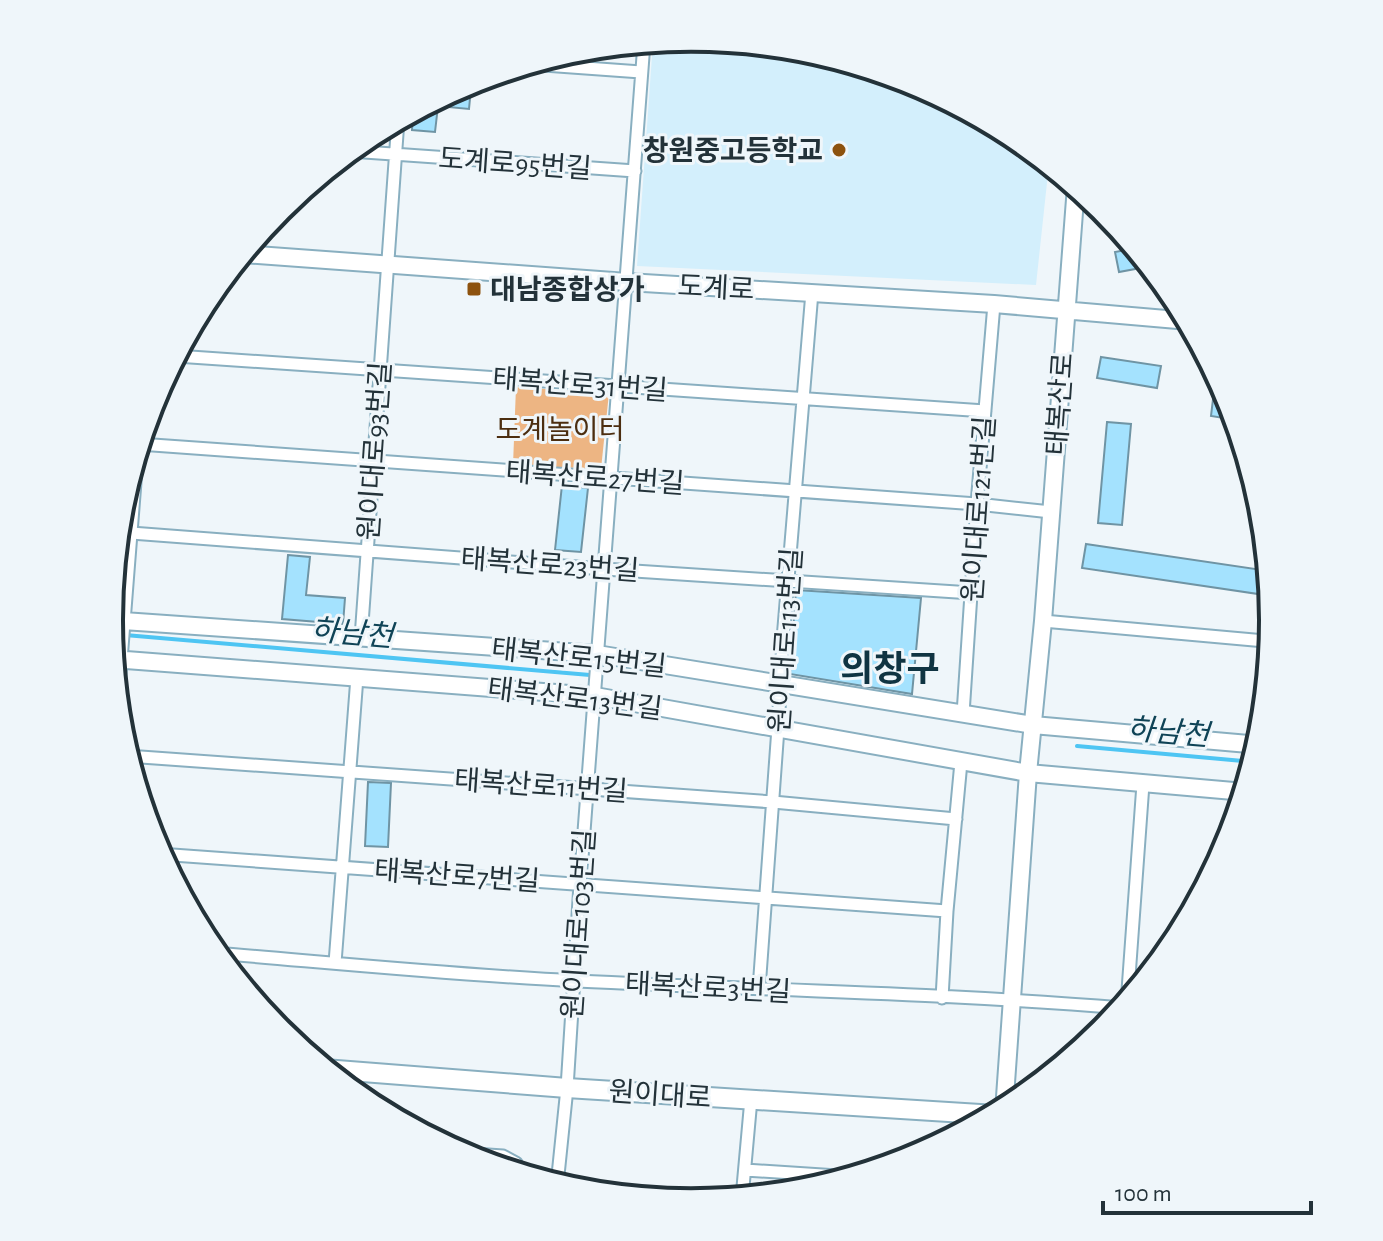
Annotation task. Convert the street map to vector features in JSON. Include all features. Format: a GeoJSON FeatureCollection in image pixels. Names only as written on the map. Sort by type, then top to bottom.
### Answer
{"type":"FeatureCollection","features":[{"type":"Feature","properties":{"kind":"main road","name":"원이대로"},"geometry":{"type":"LineString","coordinates":[[343,1071],[975,1114]]}},
{"type":"Feature","properties":{"kind":"street","name":"원이대로103번길"},"geometry":{"type":"LineString","coordinates":[[558,1173],[643,54]]}},
{"type":"Feature","properties":{"kind":"street"},"geometry":{"type":"LineString","coordinates":[[565,67],[641,72]]}},
{"type":"Feature","properties":{"kind":"street"},"geometry":{"type":"LineString","coordinates":[[388,264],[397,134]]}},
{"type":"Feature","properties":{"kind":"street","name":"도계로95번길"},"geometry":{"type":"LineString","coordinates":[[370,152],[635,171]]}},
{"type":"Feature","properties":{"kind":"street","name":"태복산로"},"geometry":{"type":"LineString","coordinates":[[1028,770],[1043,621],[1075,201]]}},
{"type":"Feature","properties":{"kind":"street","name":"도계로"},"geometry":{"type":"LineString","coordinates":[[256,255],[627,282],[994,304],[1173,320]]}},
{"type":"Feature","properties":{"kind":"street","name":"원이대로93번길"},"geometry":{"type":"LineString","coordinates":[[361,638],[388,264]]}},
{"type":"Feature","properties":{"kind":"street","name":"원이대로113번길"},"geometry":{"type":"LineString","coordinates":[[759,989],[812,292]]}},
{"type":"Feature","properties":{"kind":"street","name":"원이대로121번길"},"geometry":{"type":"LineString","coordinates":[[963,714],[994,304]]}},
{"type":"Feature","properties":{"kind":"street","name":"태복산로31번길"},"geometry":{"type":"LineString","coordinates":[[188,357],[985,411]]}},
{"type":"Feature","properties":{"kind":"street","name":"태복산로27번길"},"geometry":{"type":"LineString","coordinates":[[151,445],[977,504],[1051,512]]}},
{"type":"Feature","properties":{"kind":"street","name":"태복산로23번길"},"geometry":{"type":"LineString","coordinates":[[130,533],[604,569],[972,593]]}},
{"type":"Feature","properties":{"kind":"street"},"geometry":{"type":"LineString","coordinates":[[1043,621],[1259,641]]}},
{"type":"Feature","properties":{"kind":"street","name":"태복산로15번길"},"geometry":{"type":"LineString","coordinates":[[123,622],[597,654],[1032,728],[1246,744]]}},
{"type":"Feature","properties":{"kind":"street","name":"태복산로13번길"},"geometry":{"type":"LineString","coordinates":[[124,656],[595,696],[961,762],[1234,791]]}},
{"type":"Feature","properties":{"kind":"street"},"geometry":{"type":"LineString","coordinates":[[335,963],[357,677]]}},
{"type":"Feature","properties":{"kind":"street","name":"태복산로11번길"},"geometry":{"type":"LineString","coordinates":[[140,757],[773,802],[956,819]]}},
{"type":"Feature","properties":{"kind":"street"},"geometry":{"type":"LineString","coordinates":[[942,998],[961,762]]}},
{"type":"Feature","properties":{"kind":"street"},"geometry":{"type":"LineString","coordinates":[[1005,1094],[1028,770]]}},
{"type":"Feature","properties":{"kind":"street"},"geometry":{"type":"LineString","coordinates":[[1127,986],[1143,784]]}},
{"type":"Feature","properties":{"kind":"street","name":"태복산로7번길"},"geometry":{"type":"LineString","coordinates":[[174,855],[947,911]]}},
{"type":"Feature","properties":{"kind":"street","name":"태복산로3번길"},"geometry":{"type":"LineString","coordinates":[[231,954],[573,981],[1109,1005]]}},
{"type":"Feature","properties":{"kind":"street"},"geometry":{"type":"LineString","coordinates":[[743,1186],[751,1099]]}},
{"type":"Feature","properties":{"kind":"street"},"geometry":{"type":"LineString","coordinates":[[745,1170],[817,1175]]}},
{"type":"Feature","properties":{"kind":"shaded area","name":"창원중고등학교"},"geometry":{"type":"Polygon","coordinates":[[[652,53],[729,53],[839,71],[909,95],[943,111],[976,128],[1048,177],[1036,285],[637,266],[652,53]]]}},
{"type":"Feature","properties":{"kind":"green space","name":"도계놀이터"},"geometry":{"type":"Polygon","coordinates":[[[516,387],[609,393],[601,469],[513,465],[516,387]]]}},
{"type":"Feature","properties":{"kind":"building"},"geometry":{"type":"Polygon","coordinates":[[[470,97],[469,109],[448,107],[470,97]]]}},
{"type":"Feature","properties":{"kind":"building"},"geometry":{"type":"Polygon","coordinates":[[[437,112],[435,132],[412,130],[412,125],[437,112]]]}},
{"type":"Feature","properties":{"kind":"building"},"geometry":{"type":"Polygon","coordinates":[[[1123,251],[1138,268],[1119,272],[1115,252],[1123,251]]]}},
{"type":"Feature","properties":{"kind":"building"},"geometry":{"type":"Polygon","coordinates":[[[1101,357],[1161,366],[1157,388],[1097,378],[1101,357]]]}},
{"type":"Feature","properties":{"kind":"building"},"geometry":{"type":"Polygon","coordinates":[[[1213,395],[1223,418],[1211,416],[1213,395]]]}},
{"type":"Feature","properties":{"kind":"building"},"geometry":{"type":"Polygon","coordinates":[[[1107,422],[1131,424],[1122,525],[1098,523],[1107,422]]]}},
{"type":"Feature","properties":{"kind":"building"},"geometry":{"type":"Polygon","coordinates":[[[562,485],[588,488],[581,552],[555,550],[562,485]]]}},
{"type":"Feature","properties":{"kind":"building"},"geometry":{"type":"Polygon","coordinates":[[[1086,544],[1258,569],[1259,594],[1082,568],[1086,544]]]}},
{"type":"Feature","properties":{"kind":"building"},"geometry":{"type":"Polygon","coordinates":[[[288,555],[310,557],[306,595],[345,598],[343,624],[282,619],[288,555]]]}},
{"type":"Feature","properties":{"kind":"building"},"geometry":{"type":"Polygon","coordinates":[[[796,590],[921,598],[912,694],[790,674],[796,590]]]}},
{"type":"Feature","properties":{"kind":"building"},"geometry":{"type":"Polygon","coordinates":[[[368,782],[391,783],[388,847],[365,846],[368,782]]]}},
{"type":"Feature","properties":{"kind":"waterway","name":"하남천"},"geometry":{"type":"LineString","coordinates":[[125,635],[590,675]]}},
{"type":"Feature","properties":{"kind":"waterway","name":"하남천"},"geometry":{"type":"LineString","coordinates":[[1077,746],[1243,761]]}},
{"type":"Feature","properties":{"kind":"place","name":"창원중고등학교"},"geometry":{"type":"Point","coordinates":[839,150]}},
{"type":"Feature","properties":{"kind":"place","name":"대남종합상가"},"geometry":{"type":"Point","coordinates":[474,289]}},
{"type":"Feature","properties":{"kind":"district","name":"의창구"},"geometry":{"type":"Point","coordinates":[890,668]}}]}
